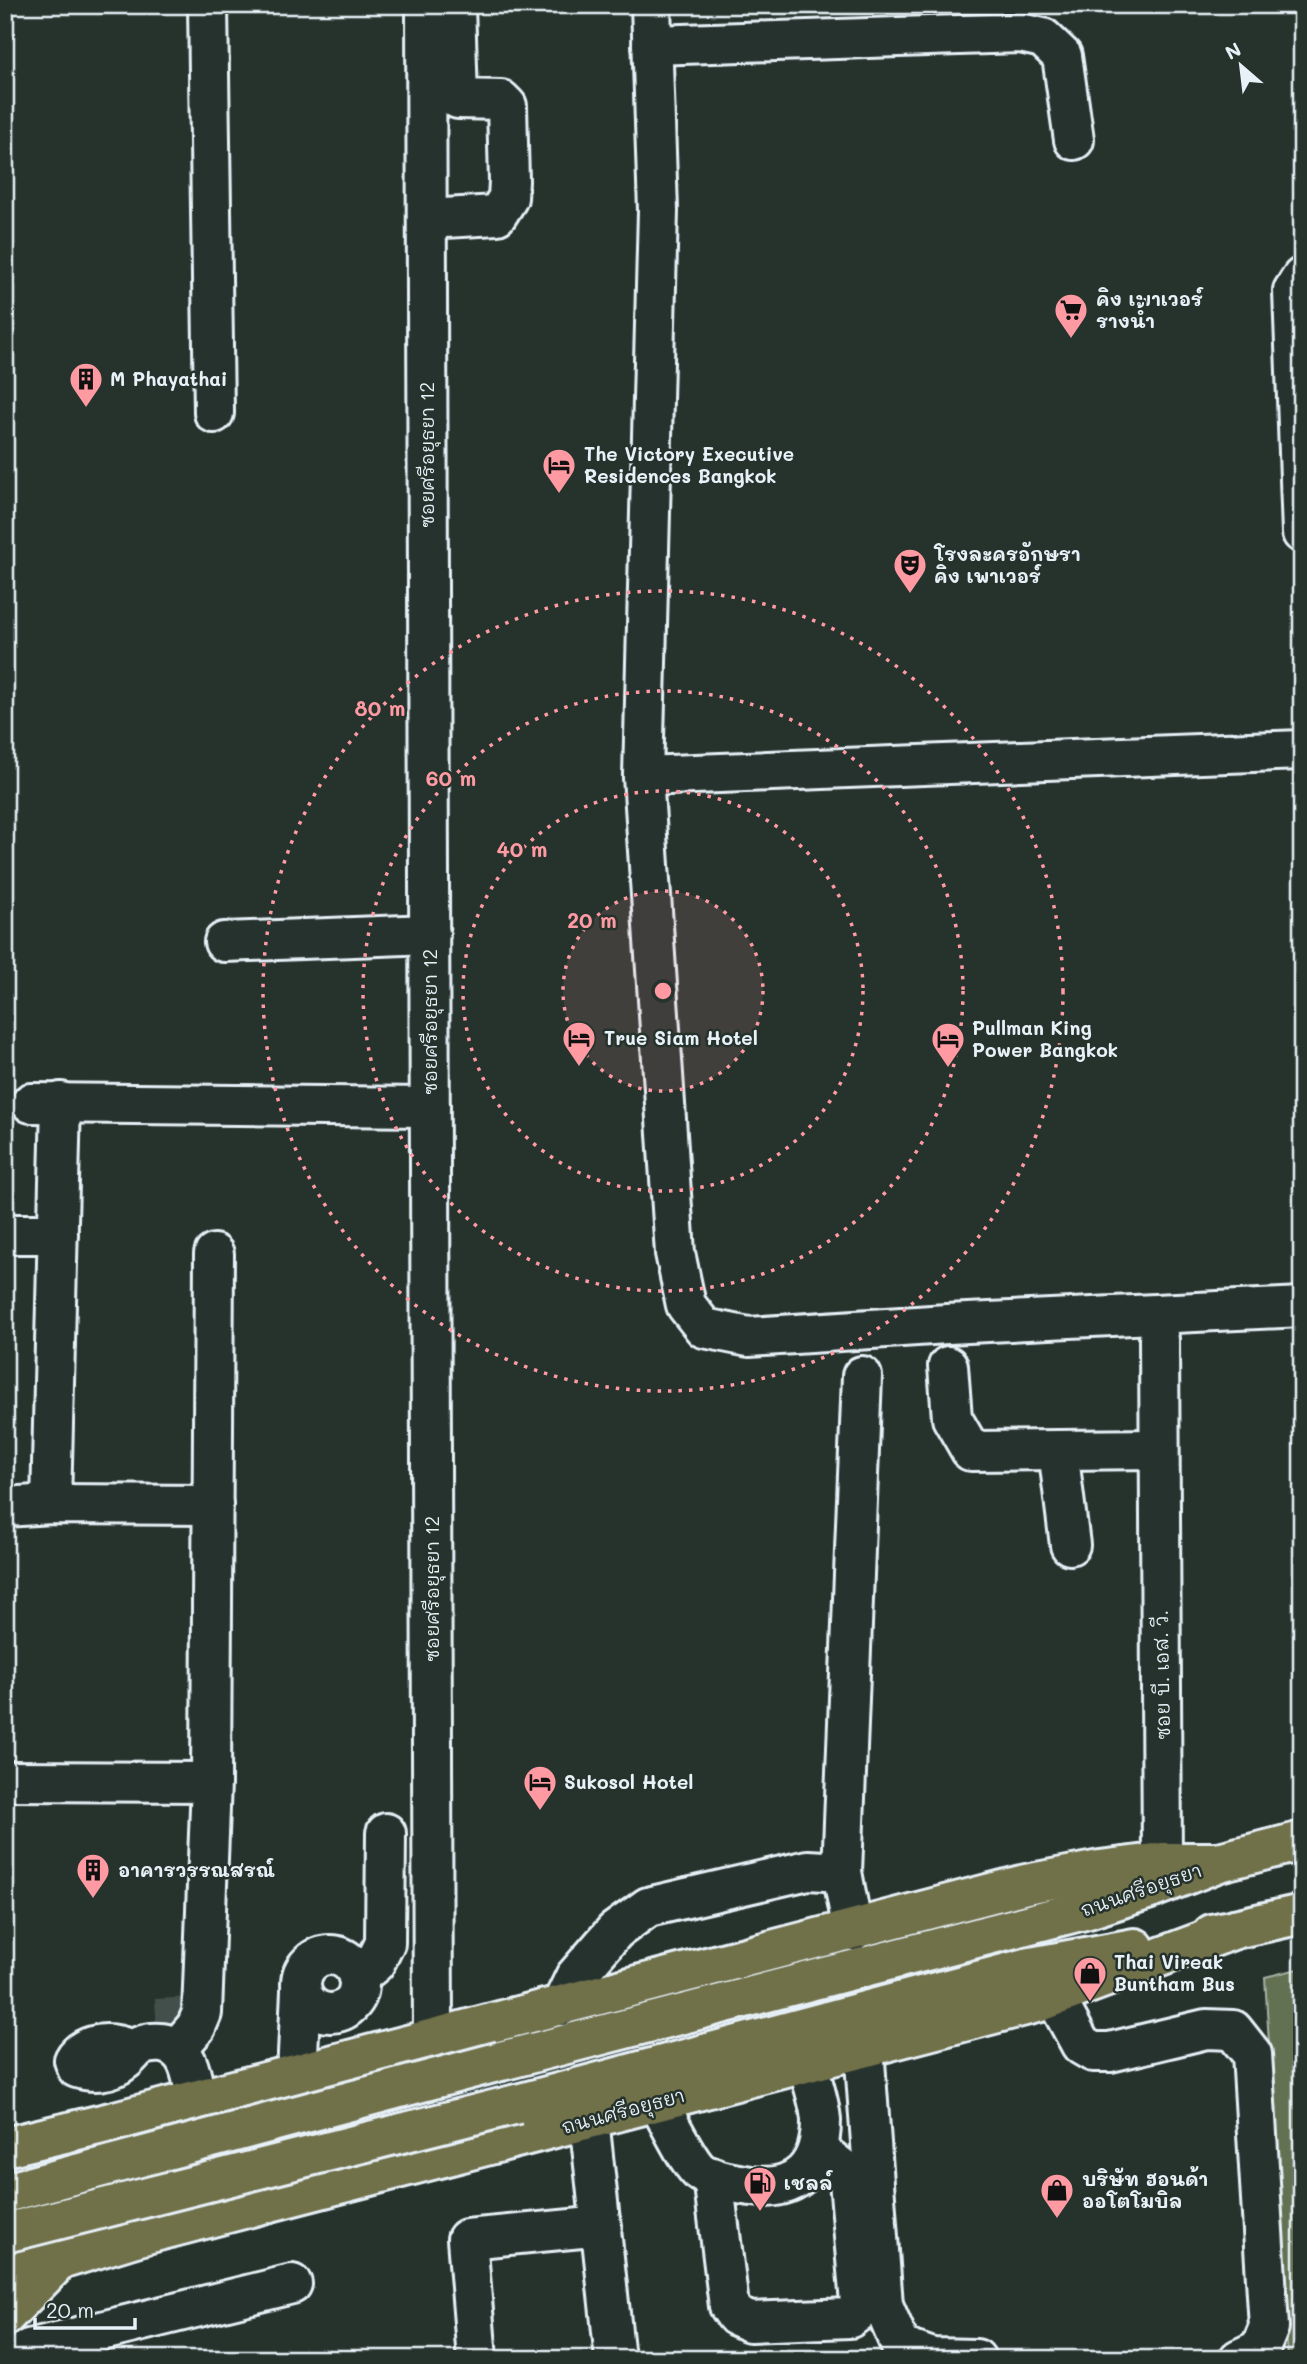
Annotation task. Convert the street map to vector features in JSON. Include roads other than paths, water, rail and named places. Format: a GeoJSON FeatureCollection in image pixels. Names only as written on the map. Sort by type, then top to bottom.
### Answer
{"type":"FeatureCollection","features":[{"type":"Feature","properties":{"kind":"main road","name":"ถนนศรีอยุธยา"},"geometry":{"type":"LineString","coordinates":[[5,2193],[501,2061],[1061,1917],[1150,1889],[1219,1862],[1302,1841]]}},
{"type":"Feature","properties":{"kind":"main road","name":"ถนนศรีอยุธยา"},"geometry":{"type":"LineString","coordinates":[[17,2138],[111,2122],[1026,1884],[1162,1862],[1219,1862]]}},
{"type":"Feature","properties":{"kind":"main road","name":"ถนนศรีอยุธยา"},"geometry":{"type":"LineString","coordinates":[[5,2233],[517,2104],[1026,1968],[1302,1914]]}},
{"type":"Feature","properties":{"kind":"main road","name":"ถนนศรีอยุธยา"},"geometry":{"type":"LineString","coordinates":[[5,2272],[60,2260],[135,2237],[1055,1997],[1235,1929]]}},
{"type":"Feature","properties":{"kind":"main road"},"geometry":{"type":"LineString","coordinates":[[111,2122],[65,2163],[57,2190],[71,2211],[135,2237]]}},
{"type":"Feature","properties":{"kind":"main road"},"geometry":{"type":"LineString","coordinates":[[5,2316],[60,2260]]}},
{"type":"Feature","properties":{"kind":"street"},"geometry":{"type":"LineString","coordinates":[[208,5],[214,413]]}},
{"type":"Feature","properties":{"kind":"street","name":"ซอยศรีอยุธยา 12"},"geometry":{"type":"LineString","coordinates":[[426,5],[433,2039]]}},
{"type":"Feature","properties":{"kind":"street"},"geometry":{"type":"LineString","coordinates":[[427,219],[497,215],[508,198],[507,106],[501,100],[458,100],[455,5]]}},
{"type":"Feature","properties":{"kind":"street"},"geometry":{"type":"LineString","coordinates":[[651,5],[657,211],[643,775],[675,1253],[686,1306],[704,1328],[749,1337],[947,1324],[1302,1307]]}},
{"type":"Feature","properties":{"kind":"street"},"geometry":{"type":"LineString","coordinates":[[652,45],[1020,33],[1043,38],[1062,56],[1074,141]]}},
{"type":"Feature","properties":{"kind":"street"},"geometry":{"type":"LineString","coordinates":[[1302,277],[1293,291],[1302,533]]}},
{"type":"Feature","properties":{"kind":"street"},"geometry":{"type":"LineString","coordinates":[[643,775],[1302,750]]}},
{"type":"Feature","properties":{"kind":"street"},"geometry":{"type":"LineString","coordinates":[[224,942],[430,934]]}},
{"type":"Feature","properties":{"kind":"street"},"geometry":{"type":"LineString","coordinates":[[51,1504],[58,1234],[46,1103],[430,1107]]}},
{"type":"Feature","properties":{"kind":"street"},"geometry":{"type":"LineString","coordinates":[[5,1234],[58,1234]]}},
{"type":"Feature","properties":{"kind":"street"},"geometry":{"type":"LineString","coordinates":[[177,2049],[196,2027],[202,2012],[211,1782],[214,1254]]}},
{"type":"Feature","properties":{"kind":"street","name":"ซอย บี. เอส. วี."},"geometry":{"type":"LineString","coordinates":[[1159,1339],[1162,1862]]}},
{"type":"Feature","properties":{"kind":"street"},"geometry":{"type":"LineString","coordinates":[[948,1366],[951,1418],[971,1451],[1159,1449]]}},
{"type":"Feature","properties":{"kind":"street"},"geometry":{"type":"LineString","coordinates":[[853,1931],[842,1872],[862,1376]]}},
{"type":"Feature","properties":{"kind":"street"},"geometry":{"type":"LineString","coordinates":[[1058,1450],[1070,1545]]}},
{"type":"Feature","properties":{"kind":"street"},"geometry":{"type":"LineString","coordinates":[[5,1507],[51,1504],[214,1505]]}},
{"type":"Feature","properties":{"kind":"street"},"geometry":{"type":"LineString","coordinates":[[5,1781],[211,1782]]}},
{"type":"Feature","properties":{"kind":"street"},"geometry":{"type":"LineString","coordinates":[[297,2074],[301,1991],[304,1999],[319,2012],[339,2012],[354,2001],[358,1991],[358,1977],[375,1962],[385,1943],[386,1833]]}},
{"type":"Feature","properties":{"kind":"street"},"geometry":{"type":"LineString","coordinates":[[561,2006],[575,1977],[615,1931],[648,1908],[808,1870],[842,1872]]}},
{"type":"Feature","properties":{"kind":"street"},"geometry":{"type":"LineString","coordinates":[[1055,1997],[1081,2045],[1093,2052],[1110,2052],[1206,2029],[1233,2030],[1252,2054],[1269,2327],[1260,2348],[1238,2359]]}},
{"type":"Feature","properties":{"kind":"street"},"geometry":{"type":"LineString","coordinates":[[133,2052],[146,2044],[156,2042],[168,2044],[181,2051],[191,2073],[196,2099]]}},
{"type":"Feature","properties":{"kind":"street"},"geometry":{"type":"LineString","coordinates":[[864,2048],[883,2305],[901,2347],[932,2358],[976,2359]]}},
{"type":"Feature","properties":{"kind":"street"},"geometry":{"type":"LineString","coordinates":[[658,2102],[700,2172],[730,2183],[761,2187],[785,2185],[802,2178],[818,2150],[821,2118],[807,2063]]}},
{"type":"Feature","properties":{"kind":"street"},"geometry":{"type":"LineString","coordinates":[[589,2119],[615,2359]]}},
{"type":"Feature","properties":{"kind":"street"},"geometry":{"type":"LineString","coordinates":[[713,2177],[729,2306],[736,2316],[750,2322],[850,2318],[858,2312],[860,2303],[849,2181],[844,2170],[818,2150]]}},
{"type":"Feature","properties":{"kind":"street"},"geometry":{"type":"LineString","coordinates":[[477,2359],[467,2239],[602,2226]]}},
{"type":"Feature","properties":{"kind":"street"},"geometry":{"type":"LineString","coordinates":[[19,2359],[29,2349],[292,2284]]}},
{"type":"Feature","properties":{"kind":"tunnel"},"geometry":{"type":"LineString","coordinates":[[174,1998],[177,2049]]}},
{"type":"Feature","properties":{"kind":"place","name":"คิง เพาเวอร์ รางน้ำ"},"geometry":{"type":"Point","coordinates":[1071,340]}},
{"type":"Feature","properties":{"kind":"place","name":"M Phayathai"},"geometry":{"type":"Point","coordinates":[86,409]}},
{"type":"Feature","properties":{"kind":"place","name":"The Victory Executive Residences Bangkok"},"geometry":{"type":"Point","coordinates":[559,495]}},
{"type":"Feature","properties":{"kind":"place","name":"โรงละครอักษรา คิง เพาเวอร์"},"geometry":{"type":"Point","coordinates":[910,595]}},
{"type":"Feature","properties":{"kind":"place","name":"True Siam Hotel"},"geometry":{"type":"Point","coordinates":[579,1068]}},
{"type":"Feature","properties":{"kind":"place","name":"Pullman King Power Bangkok"},"geometry":{"type":"Point","coordinates":[948,1069]}},
{"type":"Feature","properties":{"kind":"place","name":"Sukosol Hotel"},"geometry":{"type":"Point","coordinates":[540,1812]}},
{"type":"Feature","properties":{"kind":"place","name":"อาคารวรรณสรณ์"},"geometry":{"type":"Point","coordinates":[93,1900]}},
{"type":"Feature","properties":{"kind":"place","name":"Thai Vireak Buntham Bus"},"geometry":{"type":"Point","coordinates":[1090,2003]}},
{"type":"Feature","properties":{"kind":"place","name":"เชลล์"},"geometry":{"type":"Point","coordinates":[760,2213]}},
{"type":"Feature","properties":{"kind":"place","name":"บริษัท ฮอนด้า ออโตโมบิล"},"geometry":{"type":"Point","coordinates":[1057,2220]}}]}
